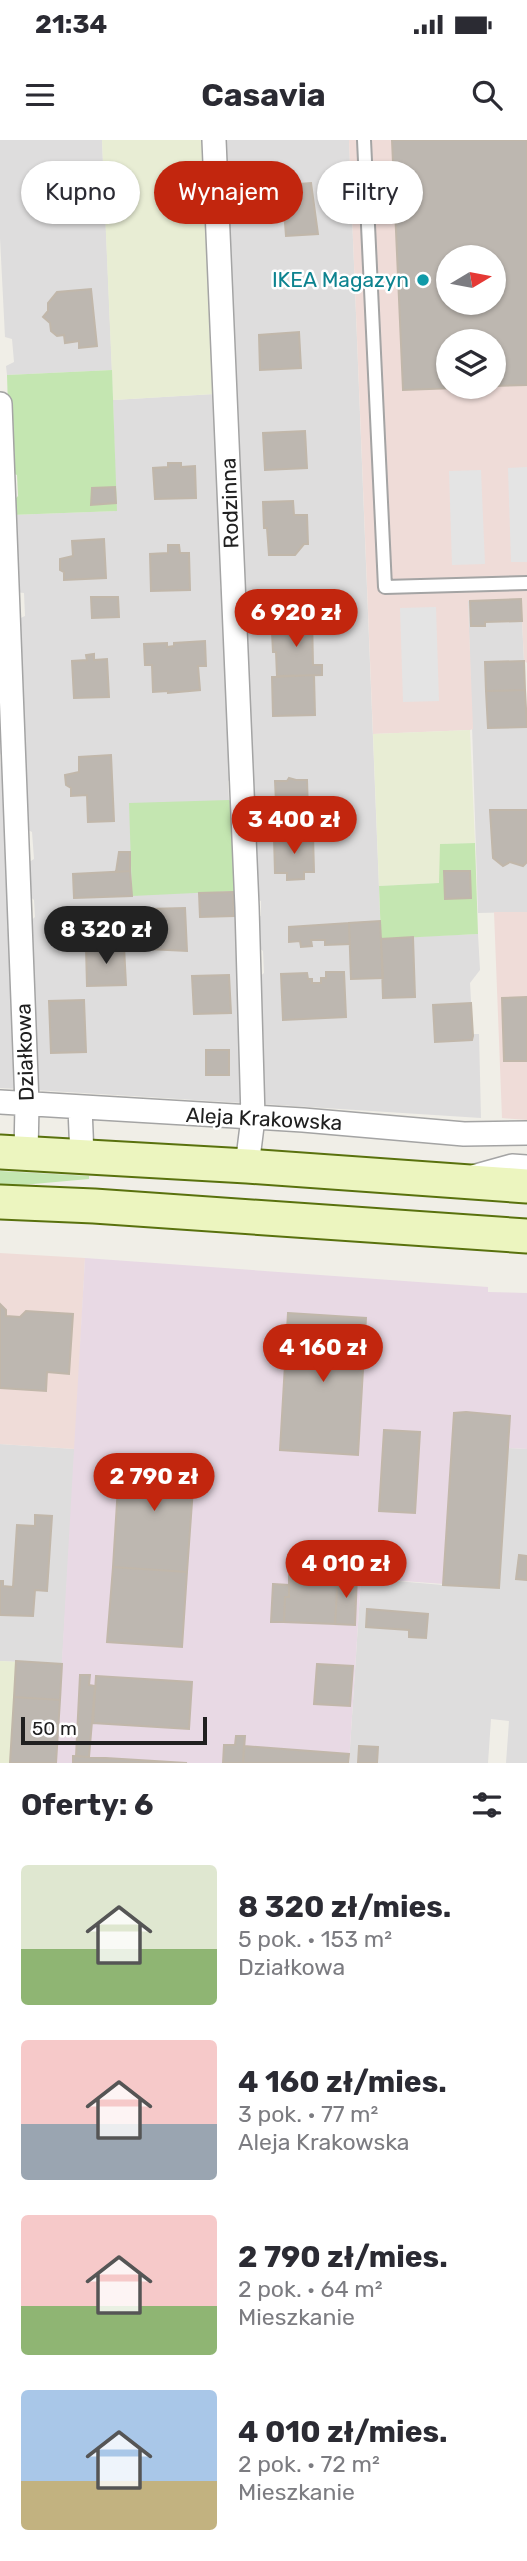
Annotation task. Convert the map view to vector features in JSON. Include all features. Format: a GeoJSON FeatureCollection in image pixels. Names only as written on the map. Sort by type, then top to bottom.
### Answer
{"type":"FeatureCollection","features":[{"type":"Feature","properties":{"kind":"main road"},"geometry":{"type":"LineString","coordinates":[[13,1153],[527,1186]]}},
{"type":"Feature","properties":{"kind":"main road"},"geometry":{"type":"LineString","coordinates":[[0,1202],[527,1236]]}},
{"type":"Feature","properties":{"kind":"street","name":"Rodzinna"},"geometry":{"type":"LineString","coordinates":[[214,140],[247,907],[253,1118],[247,1166]]}},
{"type":"Feature","properties":{"kind":"street","name":"Działkowa"},"geometry":{"type":"LineString","coordinates":[[0,404],[27,1104],[13,1153]]}},
{"type":"Feature","properties":{"kind":"street","name":"Aleja Krakowska"},"geometry":{"type":"LineString","coordinates":[[0,1102],[303,1120],[464,1133],[527,1133]]}},
{"type":"Feature","properties":{"kind":"street"},"geometry":{"type":"LineString","coordinates":[[80,1108],[82,1156]]}},
{"type":"Feature","properties":{"kind":"street"},"geometry":{"type":"LineString","coordinates":[[458,1182],[512,1166],[527,1167]]}},
{"type":"Feature","properties":{"kind":"lane"},"geometry":{"type":"LineString","coordinates":[[363,140],[384,587],[527,583]]}},
{"type":"Feature","properties":{"kind":"shaded area"},"geometry":{"type":"Polygon","coordinates":[[[0,140],[102,140],[103,161],[21,161],[21,224],[106,224],[112,370],[7,375],[6,366],[14,362],[12,339],[5,337],[0,238],[0,140]]]}},
{"type":"Feature","properties":{"kind":"shaded area"},"geometry":{"type":"Polygon","coordinates":[[[223,140],[349,140],[350,161],[317,161],[317,224],[352,224],[381,938],[478,934],[480,970],[470,983],[473,1034],[479,1034],[481,1118],[262,1104],[258,978],[264,973],[263,951],[257,946],[256,917],[261,916],[261,901],[256,899],[254,838],[257,812],[252,806],[227,224],[303,224],[303,161],[224,161],[223,140]]]}},
{"type":"Feature","properties":{"kind":"shaded area"},"geometry":{"type":"Polygon","coordinates":[[[349,140],[527,140],[527,663],[524,661],[521,599],[468,601],[473,729],[373,734],[352,224],[423,224],[423,161],[350,161],[349,140]]]}},
{"type":"Feature","properties":{"kind":"shaded area"},"geometry":{"type":"Polygon","coordinates":[[[214,394],[224,564],[220,569],[220,588],[225,595],[233,777],[228,781],[229,800],[233,803],[243,1103],[34,1090],[27,924],[35,917],[34,900],[25,892],[23,866],[34,859],[32,832],[22,827],[14,621],[25,616],[24,593],[14,592],[11,515],[116,511],[113,400],[214,394]]]}},
{"type":"Feature","properties":{"kind":"shaded area"},"geometry":{"type":"Polygon","coordinates":[[[527,467],[527,562],[511,562],[508,468],[527,467]]]}},
{"type":"Feature","properties":{"kind":"shaded area"},"geometry":{"type":"Polygon","coordinates":[[[481,470],[485,564],[452,565],[449,471],[481,470]]]}},
{"type":"Feature","properties":{"kind":"shaded area"},"geometry":{"type":"Polygon","coordinates":[[[521,599],[527,726],[527,912],[478,913],[468,601],[521,599]]]}},
{"type":"Feature","properties":{"kind":"shaded area"},"geometry":{"type":"Polygon","coordinates":[[[436,607],[439,701],[403,702],[400,608],[436,607]]]}},
{"type":"Feature","properties":{"kind":"shaded area"},"geometry":{"type":"Polygon","coordinates":[[[0,665],[6,744],[0,755],[0,665]]]}},
{"type":"Feature","properties":{"kind":"shaded area"},"geometry":{"type":"Polygon","coordinates":[[[0,755],[2,776],[9,786],[12,905],[7,911],[7,927],[13,934],[19,1089],[0,1088],[0,755]]]}},
{"type":"Feature","properties":{"kind":"shaded area"},"geometry":{"type":"Polygon","coordinates":[[[494,912],[527,912],[527,1120],[502,1118],[494,912]]]}},
{"type":"Feature","properties":{"kind":"shaded area"},"geometry":{"type":"Polygon","coordinates":[[[0,1253],[85,1258],[75,1449],[0,1444],[0,1253]]]}},
{"type":"Feature","properties":{"kind":"shaded area"},"geometry":{"type":"Polygon","coordinates":[[[85,1258],[488,1287],[488,1292],[527,1293],[527,1449],[508,1448],[499,1588],[361,1578],[349,1763],[56,1763],[85,1258]]]}},
{"type":"Feature","properties":{"kind":"shaded area"},"geometry":{"type":"Polygon","coordinates":[[[0,1444],[75,1449],[62,1664],[0,1661],[0,1444]]]}},
{"type":"Feature","properties":{"kind":"shaded area"},"geometry":{"type":"Polygon","coordinates":[[[508,1448],[527,1449],[527,1763],[506,1763],[509,1721],[491,1719],[488,1763],[349,1763],[361,1578],[443,1585],[508,1448]]]}},
{"type":"Feature","properties":{"kind":"green space"},"geometry":{"type":"Polygon","coordinates":[[[102,140],[203,140],[204,161],[154,161],[154,224],[207,224],[214,394],[113,400],[106,224],[140,224],[140,161],[103,161],[102,140]]]}},
{"type":"Feature","properties":{"kind":"green space"},"geometry":{"type":"Polygon","coordinates":[[[112,370],[117,511],[11,515],[10,505],[18,496],[17,475],[10,472],[7,375],[112,370]]]}},
{"type":"Feature","properties":{"kind":"green space"},"geometry":{"type":"Polygon","coordinates":[[[470,730],[475,843],[440,844],[440,883],[379,886],[373,734],[470,730]]]}},
{"type":"Feature","properties":{"kind":"green space"},"geometry":{"type":"Polygon","coordinates":[[[229,800],[233,803],[237,891],[132,896],[129,803],[229,800]]]}},
{"type":"Feature","properties":{"kind":"green space"},"geometry":{"type":"Polygon","coordinates":[[[475,843],[478,934],[381,939],[379,886],[439,883],[440,844],[475,843]]]}},
{"type":"Feature","properties":{"kind":"green space"},"geometry":{"type":"Polygon","coordinates":[[[0,1171],[89,1176],[89,1179],[0,1187],[0,1171]]]}},
{"type":"Feature","properties":{"kind":"green space"},"geometry":{"type":"Polygon","coordinates":[[[0,1661],[62,1664],[56,1763],[0,1763],[0,1661]]]}},
{"type":"Feature","properties":{"kind":"building","name":"IKEA Magazyn"},"geometry":{"type":"Polygon","coordinates":[[[392,140],[527,140],[527,385],[506,386],[506,329],[436,329],[436,389],[403,390],[396,224],[423,224],[423,161],[393,161],[392,140]]]}},
{"type":"Feature","properties":{"kind":"building"},"geometry":{"type":"Polygon","coordinates":[[[311,183],[318,234],[286,236],[285,224],[303,224],[303,184],[311,183]]]}},
{"type":"Feature","properties":{"kind":"building"},"geometry":{"type":"Polygon","coordinates":[[[91,289],[97,346],[79,348],[79,341],[65,343],[64,335],[57,336],[51,331],[50,323],[43,317],[48,311],[48,303],[57,292],[91,289]]]}},
{"type":"Feature","properties":{"kind":"building"},"geometry":{"type":"Polygon","coordinates":[[[299,332],[301,368],[260,370],[259,335],[299,332]]]}},
{"type":"Feature","properties":{"kind":"building"},"geometry":{"type":"Polygon","coordinates":[[[305,431],[307,468],[265,470],[263,433],[305,431]]]}},
{"type":"Feature","properties":{"kind":"building"},"geometry":{"type":"Polygon","coordinates":[[[168,463],[181,463],[181,467],[195,466],[196,498],[155,499],[153,468],[168,467],[168,463]]]}},
{"type":"Feature","properties":{"kind":"building"},"geometry":{"type":"Polygon","coordinates":[[[115,487],[116,503],[91,505],[92,488],[115,487]]]}},
{"type":"Feature","properties":{"kind":"building"},"geometry":{"type":"Polygon","coordinates":[[[293,501],[294,515],[307,515],[308,544],[304,544],[295,555],[269,555],[263,502],[293,501]]]}},
{"type":"Feature","properties":{"kind":"building"},"geometry":{"type":"Polygon","coordinates":[[[104,539],[106,578],[64,580],[60,559],[73,556],[72,541],[104,539]]]}},
{"type":"Feature","properties":{"kind":"building"},"geometry":{"type":"Polygon","coordinates":[[[168,545],[179,545],[180,553],[189,553],[190,590],[151,591],[150,554],[168,553],[168,545]]]}},
{"type":"Feature","properties":{"kind":"building"},"geometry":{"type":"Polygon","coordinates":[[[91,597],[118,597],[119,617],[92,618],[91,597]]]}},
{"type":"Feature","properties":{"kind":"building"},"geometry":{"type":"Polygon","coordinates":[[[521,599],[522,621],[485,622],[485,626],[471,626],[470,601],[521,599]]]}},
{"type":"Feature","properties":{"kind":"building"},"geometry":{"type":"Polygon","coordinates":[[[312,617],[313,665],[322,665],[322,675],[277,676],[272,632],[289,632],[289,618],[312,617]]]}},
{"type":"Feature","properties":{"kind":"building"},"geometry":{"type":"Polygon","coordinates":[[[205,641],[206,666],[198,666],[200,690],[153,692],[152,665],[145,665],[144,644],[167,643],[167,647],[174,646],[174,643],[205,641]]]}},
{"type":"Feature","properties":{"kind":"building"},"geometry":{"type":"Polygon","coordinates":[[[94,654],[94,660],[107,659],[109,697],[74,698],[72,661],[87,660],[86,655],[94,654]]]}},
{"type":"Feature","properties":{"kind":"building"},"geometry":{"type":"Polygon","coordinates":[[[524,661],[525,690],[486,691],[485,662],[524,661]]]}},
{"type":"Feature","properties":{"kind":"building"},"geometry":{"type":"Polygon","coordinates":[[[314,675],[315,715],[273,716],[272,677],[314,675]]]}},
{"type":"Feature","properties":{"kind":"building"},"geometry":{"type":"Polygon","coordinates":[[[525,690],[527,727],[488,728],[486,691],[525,690]]]}},
{"type":"Feature","properties":{"kind":"building"},"geometry":{"type":"Polygon","coordinates":[[[111,755],[114,821],[88,822],[87,795],[71,796],[71,788],[66,785],[65,775],[79,772],[79,757],[111,755]]]}},
{"type":"Feature","properties":{"kind":"building"},"geometry":{"type":"Polygon","coordinates":[[[289,778],[307,780],[308,811],[300,811],[301,823],[277,824],[275,781],[287,781],[289,778]]]}},
{"type":"Feature","properties":{"kind":"building"},"geometry":{"type":"Polygon","coordinates":[[[490,810],[527,810],[527,862],[523,866],[510,862],[503,866],[493,858],[490,810]]]}},
{"type":"Feature","properties":{"kind":"building"},"geometry":{"type":"Polygon","coordinates":[[[313,835],[314,872],[304,872],[304,879],[287,880],[287,873],[275,873],[274,837],[313,835]]]}},
{"type":"Feature","properties":{"kind":"building"},"geometry":{"type":"Polygon","coordinates":[[[119,852],[130,852],[130,871],[116,872],[119,852]]]}},
{"type":"Feature","properties":{"kind":"building"},"geometry":{"type":"Polygon","coordinates":[[[130,871],[132,896],[74,898],[73,874],[130,871]]]}},
{"type":"Feature","properties":{"kind":"building"},"geometry":{"type":"Polygon","coordinates":[[[444,871],[470,871],[471,898],[445,899],[444,871]]]}},
{"type":"Feature","properties":{"kind":"building"},"geometry":{"type":"Polygon","coordinates":[[[233,892],[234,916],[200,917],[199,893],[233,892]]]}},
{"type":"Feature","properties":{"kind":"building"},"geometry":{"type":"Polygon","coordinates":[[[185,908],[187,951],[148,949],[147,909],[185,908]]]}},
{"type":"Feature","properties":{"kind":"building"},"geometry":{"type":"Polygon","coordinates":[[[380,921],[383,978],[351,979],[349,923],[380,921]]]}},
{"type":"Feature","properties":{"kind":"building"},"geometry":{"type":"Polygon","coordinates":[[[349,923],[350,944],[325,945],[325,940],[311,940],[312,946],[301,947],[300,941],[289,942],[289,927],[349,923]]]}},
{"type":"Feature","properties":{"kind":"building"},"geometry":{"type":"Polygon","coordinates":[[[413,937],[415,997],[383,998],[381,939],[413,937]]]}},
{"type":"Feature","properties":{"kind":"building"},"geometry":{"type":"Polygon","coordinates":[[[124,946],[126,985],[87,986],[86,947],[124,946]]]}},
{"type":"Feature","properties":{"kind":"building"},"geometry":{"type":"Polygon","coordinates":[[[326,972],[344,972],[346,1017],[283,1020],[281,974],[307,973],[312,983],[321,983],[321,978],[326,978],[326,972]]]}},
{"type":"Feature","properties":{"kind":"building"},"geometry":{"type":"Polygon","coordinates":[[[229,975],[231,1013],[194,1014],[192,976],[229,975]]]}},
{"type":"Feature","properties":{"kind":"building"},"geometry":{"type":"Polygon","coordinates":[[[527,997],[527,1061],[504,1061],[502,998],[527,997]]]}},
{"type":"Feature","properties":{"kind":"building"},"geometry":{"type":"Polygon","coordinates":[[[84,1000],[86,1052],[51,1053],[49,1001],[84,1000]]]}},
{"type":"Feature","properties":{"kind":"building"},"geometry":{"type":"Polygon","coordinates":[[[471,1003],[472,1040],[435,1042],[433,1005],[471,1003]]]}},
{"type":"Feature","properties":{"kind":"building"},"geometry":{"type":"Polygon","coordinates":[[[206,1050],[229,1050],[229,1075],[206,1075],[206,1050]]]}},
{"type":"Feature","properties":{"kind":"building"},"geometry":{"type":"Polygon","coordinates":[[[0,1304],[6,1310],[6,1316],[20,1317],[26,1311],[73,1314],[69,1374],[47,1372],[46,1391],[0,1388],[0,1304]]]}},
{"type":"Feature","properties":{"kind":"building"},"geometry":{"type":"Polygon","coordinates":[[[288,1313],[366,1318],[358,1455],[280,1450],[288,1313]]]}},
{"type":"Feature","properties":{"kind":"building"},"geometry":{"type":"Polygon","coordinates":[[[454,1413],[510,1416],[499,1588],[443,1585],[454,1413]]]}},
{"type":"Feature","properties":{"kind":"building"},"geometry":{"type":"Polygon","coordinates":[[[384,1430],[420,1432],[415,1513],[379,1511],[384,1430]]]}},
{"type":"Feature","properties":{"kind":"building"},"geometry":{"type":"Polygon","coordinates":[[[120,1454],[195,1460],[187,1572],[113,1567],[120,1454]]]}},
{"type":"Feature","properties":{"kind":"building"},"geometry":{"type":"Polygon","coordinates":[[[35,1515],[52,1516],[47,1591],[35,1590],[33,1616],[0,1615],[0,1581],[3,1581],[3,1586],[13,1587],[17,1525],[35,1526],[35,1515]]]}},
{"type":"Feature","properties":{"kind":"building"},"geometry":{"type":"Polygon","coordinates":[[[519,1555],[527,1556],[527,1580],[516,1579],[519,1555]]]}},
{"type":"Feature","properties":{"kind":"building"},"geometry":{"type":"Polygon","coordinates":[[[113,1567],[187,1572],[182,1647],[107,1642],[113,1567]]]}},
{"type":"Feature","properties":{"kind":"building"},"geometry":{"type":"Polygon","coordinates":[[[313,1573],[338,1574],[335,1624],[284,1622],[285,1597],[289,1597],[289,1575],[313,1576],[313,1573]]]}},
{"type":"Feature","properties":{"kind":"building"},"geometry":{"type":"Polygon","coordinates":[[[338,1574],[357,1575],[355,1625],[335,1624],[338,1574]]]}},
{"type":"Feature","properties":{"kind":"building"},"geometry":{"type":"Polygon","coordinates":[[[273,1584],[289,1585],[289,1597],[285,1597],[284,1622],[271,1622],[273,1584]]]}},
{"type":"Feature","properties":{"kind":"building"},"geometry":{"type":"Polygon","coordinates":[[[367,1609],[428,1614],[426,1638],[409,1637],[409,1630],[366,1627],[367,1609]]]}},
{"type":"Feature","properties":{"kind":"building"},"geometry":{"type":"Polygon","coordinates":[[[16,1661],[62,1664],[60,1700],[14,1697],[16,1661]]]}},
{"type":"Feature","properties":{"kind":"building"},"geometry":{"type":"Polygon","coordinates":[[[317,1664],[353,1666],[350,1706],[314,1704],[317,1664]]]}},
{"type":"Feature","properties":{"kind":"building"},"geometry":{"type":"Polygon","coordinates":[[[80,1675],[90,1675],[89,1685],[95,1686],[89,1757],[76,1756],[80,1675]]]}},
{"type":"Feature","properties":{"kind":"building"},"geometry":{"type":"Polygon","coordinates":[[[96,1676],[192,1682],[189,1729],[93,1723],[96,1676]]]}},
{"type":"Feature","properties":{"kind":"building"},"geometry":{"type":"Polygon","coordinates":[[[14,1697],[60,1700],[56,1763],[10,1763],[14,1697]]]}},
{"type":"Feature","properties":{"kind":"building"},"geometry":{"type":"Polygon","coordinates":[[[236,1736],[245,1736],[243,1763],[223,1763],[224,1745],[235,1745],[236,1736]]]}},
{"type":"Feature","properties":{"kind":"building"},"geometry":{"type":"Polygon","coordinates":[[[244,1746],[349,1754],[348,1763],[243,1763],[244,1746]]]}},
{"type":"Feature","properties":{"kind":"building"},"geometry":{"type":"Polygon","coordinates":[[[359,1746],[378,1747],[377,1763],[358,1763],[359,1746]]]}},
{"type":"Feature","properties":{"kind":"building"},"geometry":{"type":"Polygon","coordinates":[[[73,1756],[187,1763],[73,1763],[73,1756]]]}},
{"type":"Feature","properties":{"kind":"place","name":"IKEA Magazyn"},"geometry":{"type":"Point","coordinates":[423,280]}}]}
